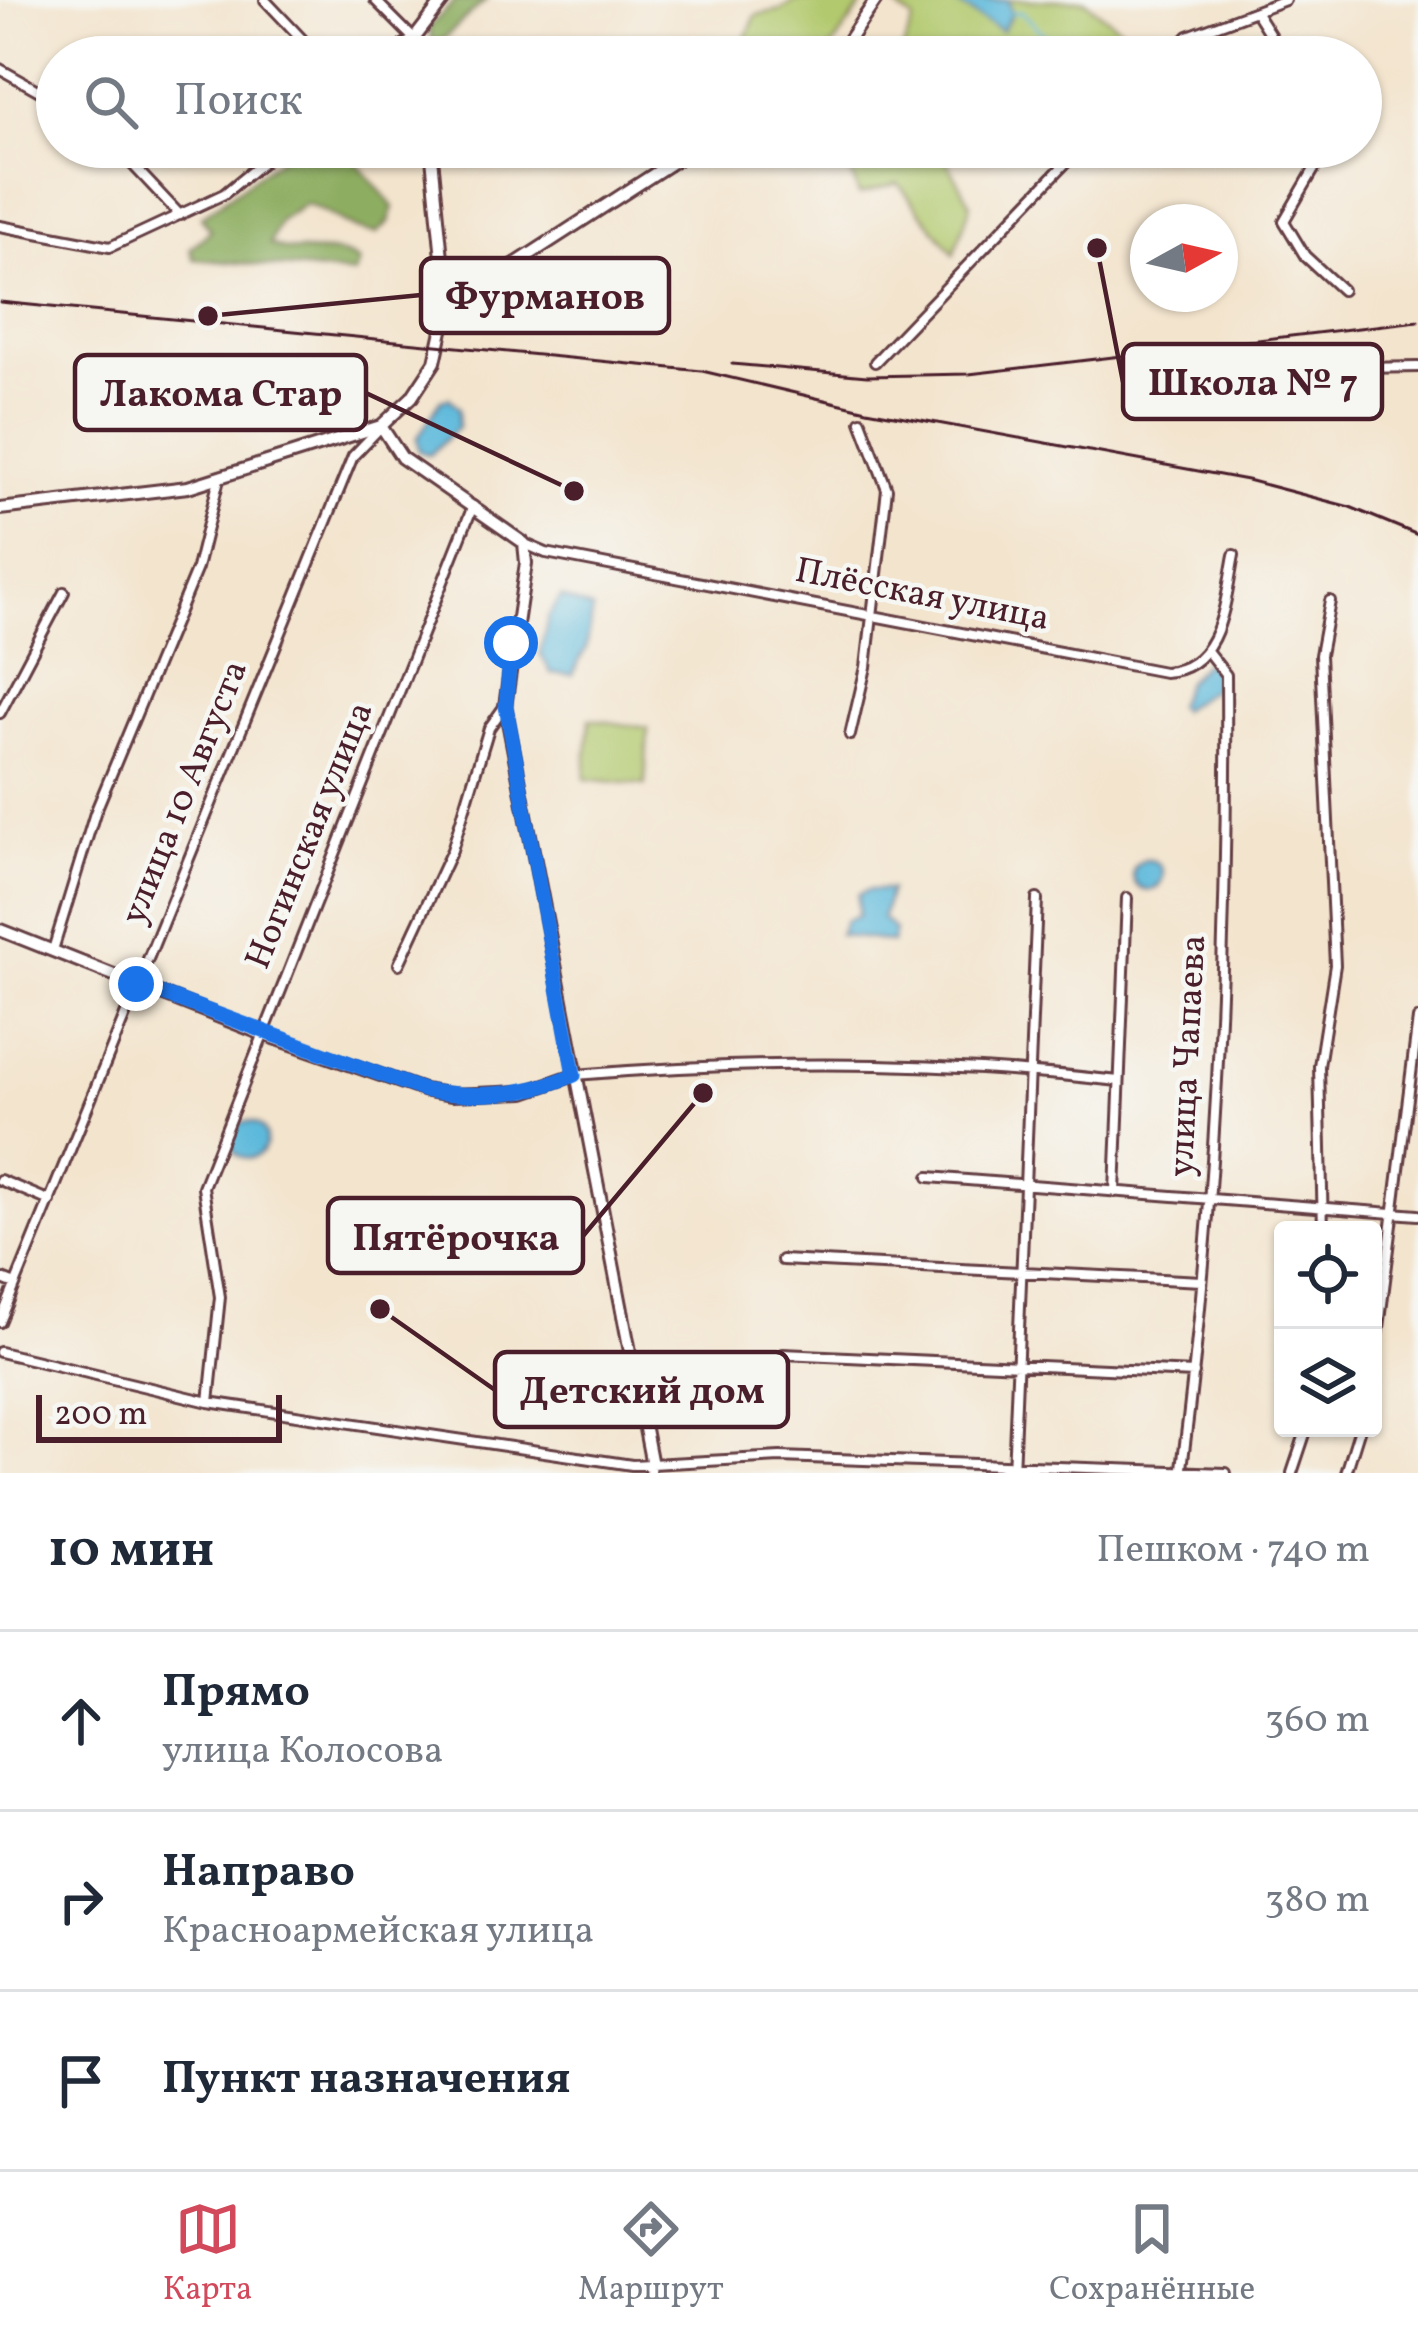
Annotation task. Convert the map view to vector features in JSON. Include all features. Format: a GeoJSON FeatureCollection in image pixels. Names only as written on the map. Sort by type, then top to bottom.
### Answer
{"type":"FeatureCollection","features":[{"type":"Feature","properties":{"kind":"main road"},"geometry":{"type":"LineString","coordinates":[[416,36],[444,0]]}},
{"type":"Feature","properties":{"kind":"main road"},"geometry":{"type":"LineString","coordinates":[[851,36],[876,0]]}},
{"type":"Feature","properties":{"kind":"main road"},"geometry":{"type":"LineString","coordinates":[[0,509],[93,501],[219,479],[382,426],[412,397],[435,362],[447,308],[433,168]]}},
{"type":"Feature","properties":{"kind":"main road"},"geometry":{"type":"LineString","coordinates":[[447,308],[662,168]]}},
{"type":"Feature","properties":{"kind":"main road"},"geometry":{"type":"LineString","coordinates":[[382,426],[402,458],[524,543],[526,563],[506,706],[650,1466]]}},
{"type":"Feature","properties":{"kind":"main road"},"geometry":{"type":"LineString","coordinates":[[0,930],[386,1079],[452,1095],[525,1092],[574,1075]]}},
{"type":"Feature","properties":{"kind":"street"},"geometry":{"type":"LineString","coordinates":[[266,0],[299,36]]}},
{"type":"Feature","properties":{"kind":"street"},"geometry":{"type":"LineString","coordinates":[[375,0],[411,36]]}},
{"type":"Feature","properties":{"kind":"street"},"geometry":{"type":"LineString","coordinates":[[1193,36],[1285,0]]}},
{"type":"Feature","properties":{"kind":"street"},"geometry":{"type":"LineString","coordinates":[[1257,14],[1271,36]]}},
{"type":"Feature","properties":{"kind":"street"},"geometry":{"type":"LineString","coordinates":[[0,69],[36,89]]}},
{"type":"Feature","properties":{"kind":"street"},"geometry":{"type":"LineString","coordinates":[[135,168],[179,215]]}},
{"type":"Feature","properties":{"kind":"street"},"geometry":{"type":"LineString","coordinates":[[0,226],[110,247],[224,194],[256,168]]}},
{"type":"Feature","properties":{"kind":"street"},"geometry":{"type":"LineString","coordinates":[[875,362],[1061,168]]}},
{"type":"Feature","properties":{"kind":"street"},"geometry":{"type":"LineString","coordinates":[[1315,168],[1284,221],[1305,256],[1342,290]]}},
{"type":"Feature","properties":{"kind":"street"},"geometry":{"type":"LineString","coordinates":[[1363,368],[1418,367]]}},
{"type":"Feature","properties":{"kind":"street"},"geometry":{"type":"LineString","coordinates":[[850,735],[873,613],[887,489],[861,421]]}},
{"type":"Feature","properties":{"kind":"street","name":"улица 10 Августа"},"geometry":{"type":"LineString","coordinates":[[0,1322],[353,456],[382,426]]}},
{"type":"Feature","properties":{"kind":"street"},"geometry":{"type":"LineString","coordinates":[[53,950],[95,813],[197,568],[219,479]]}},
{"type":"Feature","properties":{"kind":"street","name":"Ногинская улица"},"geometry":{"type":"LineString","coordinates":[[209,1402],[220,1297],[202,1187],[473,506]]}},
{"type":"Feature","properties":{"kind":"street","name":"Плёсская улица"},"geometry":{"type":"LineString","coordinates":[[524,543],[546,554],[1164,672],[1183,671],[1208,652]]}},
{"type":"Feature","properties":{"kind":"street"},"geometry":{"type":"LineString","coordinates":[[1208,652],[1234,555]]}},
{"type":"Feature","properties":{"kind":"street"},"geometry":{"type":"LineString","coordinates":[[0,712],[64,592]]}},
{"type":"Feature","properties":{"kind":"street"},"geometry":{"type":"LineString","coordinates":[[1323,1221],[1318,1066],[1335,964],[1335,903],[1320,655],[1330,601]]}},
{"type":"Feature","properties":{"kind":"street","name":"улица Чапаева"},"geometry":{"type":"LineString","coordinates":[[1182,1468],[1209,1197],[1226,752],[1226,675],[1208,652]]}},
{"type":"Feature","properties":{"kind":"street"},"geometry":{"type":"LineString","coordinates":[[398,964],[452,850],[489,728],[506,706]]}},
{"type":"Feature","properties":{"kind":"street"},"geometry":{"type":"LineString","coordinates":[[1115,1192],[1127,898]]}},
{"type":"Feature","properties":{"kind":"street"},"geometry":{"type":"LineString","coordinates":[[1013,1469],[1036,899]]}},
{"type":"Feature","properties":{"kind":"street"},"geometry":{"type":"LineString","coordinates":[[1379,1329],[1418,1019]]}},
{"type":"Feature","properties":{"kind":"street"},"geometry":{"type":"LineString","coordinates":[[574,1075],[727,1062],[897,1065],[1118,1082]]}},
{"type":"Feature","properties":{"kind":"street"},"geometry":{"type":"LineString","coordinates":[[928,1177],[1418,1215]]}},
{"type":"Feature","properties":{"kind":"street"},"geometry":{"type":"LineString","coordinates":[[0,1180],[50,1201]]}},
{"type":"Feature","properties":{"kind":"street"},"geometry":{"type":"LineString","coordinates":[[782,1260],[1202,1281]]}},
{"type":"Feature","properties":{"kind":"street"},"geometry":{"type":"LineString","coordinates":[[0,1278],[15,1284]]}},
{"type":"Feature","properties":{"kind":"street"},"geometry":{"type":"LineString","coordinates":[[0,1352],[209,1402],[632,1465],[780,1456],[1013,1469],[1182,1468],[1226,1473]]}},
{"type":"Feature","properties":{"kind":"street"},"geometry":{"type":"LineString","coordinates":[[783,1354],[1194,1373]]}},
{"type":"Feature","properties":{"kind":"street"},"geometry":{"type":"LineString","coordinates":[[1292,1473],[1304,1437]]}},
{"type":"Feature","properties":{"kind":"street"},"geometry":{"type":"LineString","coordinates":[[1346,1473],[1357,1437]]}},
{"type":"Feature","properties":{"kind":"green space"},"geometry":{"type":"Polygon","coordinates":[[[456,0],[486,0],[446,36],[431,36],[429,27],[456,0]]]}},
{"type":"Feature","properties":{"kind":"green space"},"geometry":{"type":"Polygon","coordinates":[[[795,0],[866,0],[840,36],[747,36],[756,15],[781,10],[795,0]]]}},
{"type":"Feature","properties":{"kind":"green space"},"geometry":{"type":"Polygon","coordinates":[[[887,0],[1084,0],[1131,36],[908,36],[914,20],[887,0]]]}},
{"type":"Feature","properties":{"kind":"green space"},"geometry":{"type":"Polygon","coordinates":[[[267,168],[362,168],[394,207],[389,222],[377,233],[357,229],[305,204],[280,221],[270,244],[349,256],[359,262],[355,274],[194,259],[190,249],[211,230],[201,217],[267,168]]]}},
{"type":"Feature","properties":{"kind":"green space"},"geometry":{"type":"Polygon","coordinates":[[[850,168],[951,168],[971,204],[954,254],[898,183],[859,195],[850,168]]]}},
{"type":"Feature","properties":{"kind":"green space"},"geometry":{"type":"Polygon","coordinates":[[[590,719],[648,728],[645,785],[585,779],[590,719]]]}},
{"type":"Feature","properties":{"kind":"water"},"geometry":{"type":"Polygon","coordinates":[[[934,0],[1008,0],[1012,13],[1002,31],[955,3],[934,0]]]}},
{"type":"Feature","properties":{"kind":"water"},"geometry":{"type":"Polygon","coordinates":[[[449,398],[459,408],[458,427],[430,455],[419,451],[417,439],[441,400],[449,398]]]}},
{"type":"Feature","properties":{"kind":"water"},"geometry":{"type":"Polygon","coordinates":[[[561,597],[593,610],[586,649],[572,675],[551,673],[540,653],[548,617],[561,597]]]}},
{"type":"Feature","properties":{"kind":"water"},"geometry":{"type":"Polygon","coordinates":[[[1205,662],[1213,667],[1215,687],[1180,710],[1176,706],[1185,684],[1205,662]]]}},
{"type":"Feature","properties":{"kind":"water"},"geometry":{"type":"Polygon","coordinates":[[[1148,860],[1159,864],[1163,875],[1159,886],[1148,890],[1137,886],[1133,875],[1137,864],[1148,860]]]}},
{"type":"Feature","properties":{"kind":"water"},"geometry":{"type":"Polygon","coordinates":[[[890,890],[882,918],[895,930],[892,942],[839,935],[845,921],[858,916],[858,895],[890,890]]]}},
{"type":"Feature","properties":{"kind":"water"},"geometry":{"type":"Polygon","coordinates":[[[248,1122],[261,1127],[266,1140],[261,1153],[248,1158],[235,1153],[230,1140],[235,1127],[248,1122]]]}},
{"type":"Feature","properties":{"kind":"waterway"},"geometry":{"type":"LineString","coordinates":[[1012,13],[1022,12],[1046,36]]}},
{"type":"Feature","properties":{"kind":"railway"},"geometry":{"type":"LineString","coordinates":[[0,302],[702,371],[867,410],[1247,480],[1350,507],[1418,535]]}},
{"type":"Feature","properties":{"kind":"railway"},"geometry":{"type":"LineString","coordinates":[[732,364],[867,376],[969,374],[1418,321]]}},
{"type":"Feature","properties":{"kind":"place","name":"Школа № 7"},"geometry":{"type":"Point","coordinates":[1097,248]}},
{"type":"Feature","properties":{"kind":"place","name":"Фурманов"},"geometry":{"type":"Point","coordinates":[208,316]}},
{"type":"Feature","properties":{"kind":"place","name":"Лакома Стар"},"geometry":{"type":"Point","coordinates":[574,491]}},
{"type":"Feature","properties":{"kind":"place","name":"Пятёрочка"},"geometry":{"type":"Point","coordinates":[703,1093]}},
{"type":"Feature","properties":{"kind":"place","name":"Детский дом"},"geometry":{"type":"Point","coordinates":[380,1309]}},
{"type":"Feature","properties":{"kind":"route"},"geometry":{"type":"LineString","coordinates":[[136,984],[423,1090],[452,1095],[525,1092],[574,1075],[506,706],[511,643]]}}]}
